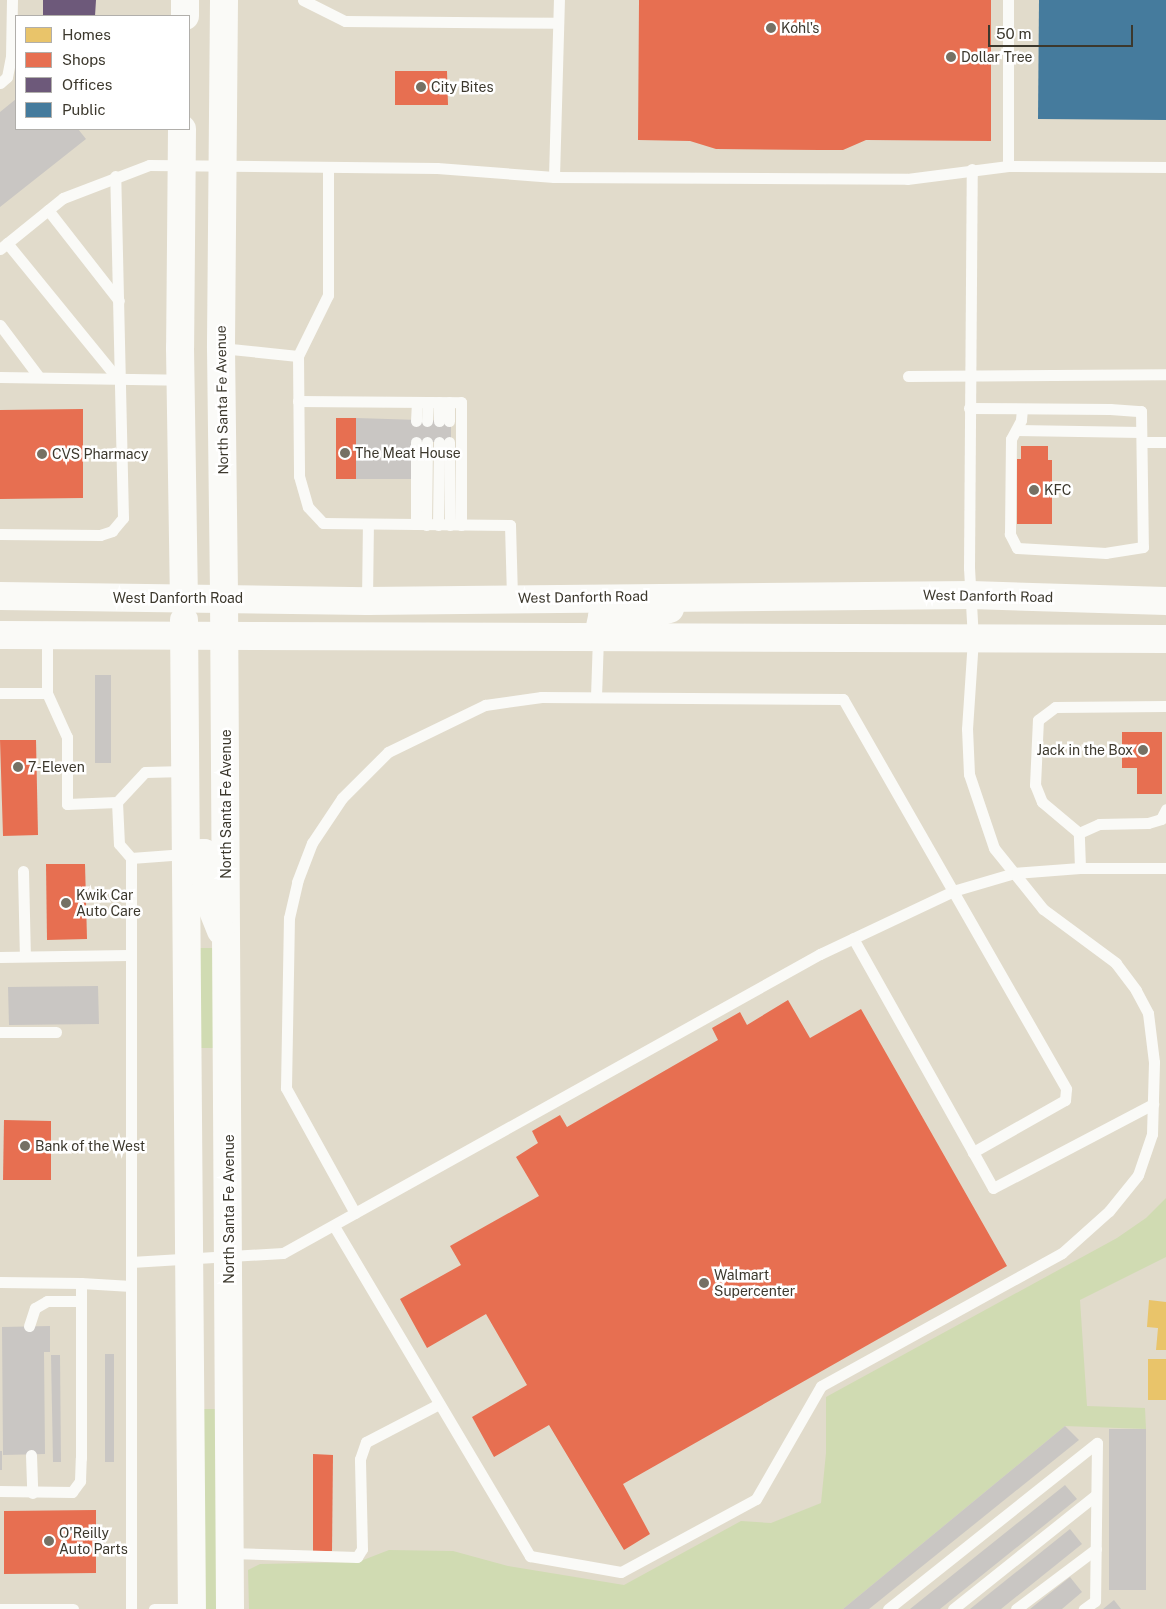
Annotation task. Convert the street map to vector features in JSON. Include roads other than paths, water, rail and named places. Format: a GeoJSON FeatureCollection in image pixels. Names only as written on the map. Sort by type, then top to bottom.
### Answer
{"type":"FeatureCollection","features":[{"type":"Feature","properties":{"kind":"main road"},"geometry":{"type":"LineString","coordinates":[[185,0],[185,15]]}},
{"type":"Feature","properties":{"kind":"main road","name":"North Santa Fe Avenue"},"geometry":{"type":"LineString","coordinates":[[224,0],[221,348],[225,638],[230,1609]]}},
{"type":"Feature","properties":{"kind":"main road"},"geometry":{"type":"LineString","coordinates":[[182,130],[181,380],[192,1609]]}},
{"type":"Feature","properties":{"kind":"main road","name":"West Danforth Road"},"geometry":{"type":"LineString","coordinates":[[0,596],[367,601],[512,598],[971,595],[1166,601]]}},
{"type":"Feature","properties":{"kind":"main road"},"geometry":{"type":"LineString","coordinates":[[598,636],[602,617],[645,616],[728,596]]}},
{"type":"Feature","properties":{"kind":"main road"},"geometry":{"type":"LineString","coordinates":[[0,635],[184,638],[598,636],[1166,639]]}},
{"type":"Feature","properties":{"kind":"main road"},"geometry":{"type":"LineString","coordinates":[[186,854],[204,853],[206,891],[227,946]]}},
{"type":"Feature","properties":{"kind":"lane"},"geometry":{"type":"LineString","coordinates":[[0,83],[7,77],[11,57],[12,0]]}},
{"type":"Feature","properties":{"kind":"lane"},"geometry":{"type":"LineString","coordinates":[[302,0],[345,21],[558,22]]}},
{"type":"Feature","properties":{"kind":"lane"},"geometry":{"type":"LineString","coordinates":[[554,176],[559,0]]}},
{"type":"Feature","properties":{"kind":"lane"},"geometry":{"type":"LineString","coordinates":[[1008,0],[1008,166]]}},
{"type":"Feature","properties":{"kind":"lane"},"geometry":{"type":"LineString","coordinates":[[118,379],[4,246],[63,198],[115,176],[149,165],[436,168],[554,176],[907,179],[972,169],[1008,166],[1166,167]]}},
{"type":"Feature","properties":{"kind":"lane"},"geometry":{"type":"LineString","coordinates":[[328,168],[328,295],[298,356],[299,476],[308,507],[323,523],[510,525],[512,598]]}},
{"type":"Feature","properties":{"kind":"lane"},"geometry":{"type":"LineString","coordinates":[[334,1226],[530,1556],[621,1572],[756,1500],[821,1386],[1062,1252],[1109,1210],[1138,1175],[1152,1134],[1154,1062],[1148,1013],[1136,990],[1116,963],[1044,909],[994,848],[969,774],[966,729],[973,639],[969,408],[972,169]]}},
{"type":"Feature","properties":{"kind":"lane"},"geometry":{"type":"LineString","coordinates":[[0,534],[100,534],[112,531],[123,518],[118,379],[115,176]]}},
{"type":"Feature","properties":{"kind":"lane"},"geometry":{"type":"LineString","coordinates":[[48,210],[118,302]]}},
{"type":"Feature","properties":{"kind":"lane"},"geometry":{"type":"LineString","coordinates":[[0,325],[39,377]]}},
{"type":"Feature","properties":{"kind":"lane"},"geometry":{"type":"LineString","coordinates":[[221,348],[298,356]]}},
{"type":"Feature","properties":{"kind":"lane"},"geometry":{"type":"LineString","coordinates":[[908,376],[1166,374]]}},
{"type":"Feature","properties":{"kind":"lane"},"geometry":{"type":"LineString","coordinates":[[0,377],[181,380]]}},
{"type":"Feature","properties":{"kind":"lane"},"geometry":{"type":"LineString","coordinates":[[298,401],[439,402]]}},
{"type":"Feature","properties":{"kind":"lane"},"geometry":{"type":"LineString","coordinates":[[439,402],[433,421],[439,402]]}},
{"type":"Feature","properties":{"kind":"lane"},"geometry":{"type":"LineString","coordinates":[[439,402],[449,525]]}},
{"type":"Feature","properties":{"kind":"lane"},"geometry":{"type":"LineString","coordinates":[[969,408],[1141,411],[1143,547],[1106,553],[1045,552],[1017,548],[1010,534],[1011,439],[1017,430],[1022,409]]}},
{"type":"Feature","properties":{"kind":"lane"},"geometry":{"type":"LineString","coordinates":[[1017,430],[1141,437],[1166,442]]}},
{"type":"Feature","properties":{"kind":"lane"},"geometry":{"type":"LineString","coordinates":[[421,524],[433,442],[449,525]]}},
{"type":"Feature","properties":{"kind":"lane"},"geometry":{"type":"LineString","coordinates":[[367,601],[368,524]]}},
{"type":"Feature","properties":{"kind":"lane"},"geometry":{"type":"LineString","coordinates":[[47,636],[47,693],[67,737],[67,804],[117,802]]}},
{"type":"Feature","properties":{"kind":"lane"},"geometry":{"type":"LineString","coordinates":[[596,697],[598,636]]}},
{"type":"Feature","properties":{"kind":"lane"},"geometry":{"type":"LineString","coordinates":[[0,693],[47,693]]}},
{"type":"Feature","properties":{"kind":"lane"},"geometry":{"type":"LineString","coordinates":[[355,1213],[286,1088],[289,918],[297,882],[312,844],[342,798],[388,752],[438,725],[485,705],[541,697],[843,699],[1066,1088],[1065,1100],[973,1152]]}},
{"type":"Feature","properties":{"kind":"lane"},"geometry":{"type":"LineString","coordinates":[[1080,868],[1078,834],[1042,802],[1035,785],[1038,720],[1054,707],[1166,706]]}},
{"type":"Feature","properties":{"kind":"lane"},"geometry":{"type":"LineString","coordinates":[[132,1609],[132,1262],[128,955],[131,858],[118,844],[117,802],[145,772],[185,771]]}},
{"type":"Feature","properties":{"kind":"lane"},"geometry":{"type":"LineString","coordinates":[[1078,834],[1099,824],[1148,823],[1161,819],[1166,809]]}},
{"type":"Feature","properties":{"kind":"lane"},"geometry":{"type":"LineString","coordinates":[[131,858],[186,854]]}},
{"type":"Feature","properties":{"kind":"lane"},"geometry":{"type":"LineString","coordinates":[[132,1262],[189,1261],[229,1255],[283,1253],[853,938],[953,891],[1014,873],[1080,868],[1166,868]]}},
{"type":"Feature","properties":{"kind":"lane"},"geometry":{"type":"LineString","coordinates":[[23,871],[25,956]]}},
{"type":"Feature","properties":{"kind":"lane"},"geometry":{"type":"LineString","coordinates":[[853,938],[993,1188],[1153,1104]]}},
{"type":"Feature","properties":{"kind":"lane"},"geometry":{"type":"LineString","coordinates":[[0,957],[128,955]]}},
{"type":"Feature","properties":{"kind":"lane"},"geometry":{"type":"LineString","coordinates":[[0,1032],[56,1032]]}},
{"type":"Feature","properties":{"kind":"lane"},"geometry":{"type":"LineString","coordinates":[[0,1282],[132,1286]]}},
{"type":"Feature","properties":{"kind":"lane"},"geometry":{"type":"LineString","coordinates":[[0,1491],[32,1493],[72,1492],[80,1481],[81,1283]]}},
{"type":"Feature","properties":{"kind":"lane"},"geometry":{"type":"LineString","coordinates":[[29,1326],[35,1308],[47,1301],[81,1301]]}},
{"type":"Feature","properties":{"kind":"lane"},"geometry":{"type":"LineString","coordinates":[[230,1553],[358,1557],[362,1548],[360,1460],[366,1442],[439,1404]]}},
{"type":"Feature","properties":{"kind":"lane"},"geometry":{"type":"LineString","coordinates":[[888,1609],[1097,1443],[1095,1600],[1084,1609]]}},
{"type":"Feature","properties":{"kind":"lane"},"geometry":{"type":"LineString","coordinates":[[31,1455],[32,1493]]}},
{"type":"Feature","properties":{"kind":"lane"},"geometry":{"type":"LineString","coordinates":[[953,1609],[1096,1495]]}},
{"type":"Feature","properties":{"kind":"lane"},"geometry":{"type":"LineString","coordinates":[[1016,1609],[1096,1548]]}},
{"type":"Feature","properties":{"kind":"lane"},"geometry":{"type":"LineString","coordinates":[[0,1609],[73,1609]]}},
{"type":"Feature","properties":{"kind":"lane"},"geometry":{"type":"LineString","coordinates":[[154,1609],[192,1609]]}},
{"type":"Feature","properties":{"kind":"place","name":"Kohl's"},"geometry":{"type":"Point","coordinates":[771,28]}},
{"type":"Feature","properties":{"kind":"place","name":"Dollar Tree"},"geometry":{"type":"Point","coordinates":[951,57]}},
{"type":"Feature","properties":{"kind":"place","name":"City Bites"},"geometry":{"type":"Point","coordinates":[421,87]}},
{"type":"Feature","properties":{"kind":"place","name":"The Meat House"},"geometry":{"type":"Point","coordinates":[345,453]}},
{"type":"Feature","properties":{"kind":"place","name":"CVS Pharmacy"},"geometry":{"type":"Point","coordinates":[42,454]}},
{"type":"Feature","properties":{"kind":"place","name":"KFC"},"geometry":{"type":"Point","coordinates":[1034,490]}},
{"type":"Feature","properties":{"kind":"place","name":"Jack in the Box"},"geometry":{"type":"Point","coordinates":[1143,750]}},
{"type":"Feature","properties":{"kind":"place","name":"7-Eleven"},"geometry":{"type":"Point","coordinates":[18,767]}},
{"type":"Feature","properties":{"kind":"place","name":"Kwik Car Auto Care"},"geometry":{"type":"Point","coordinates":[66,903]}},
{"type":"Feature","properties":{"kind":"place","name":"Bank of the West"},"geometry":{"type":"Point","coordinates":[25,1146]}},
{"type":"Feature","properties":{"kind":"place","name":"Walmart Supercenter"},"geometry":{"type":"Point","coordinates":[704,1283]}},
{"type":"Feature","properties":{"kind":"place","name":"O'Reilly Auto Parts"},"geometry":{"type":"Point","coordinates":[49,1541]}}]}
